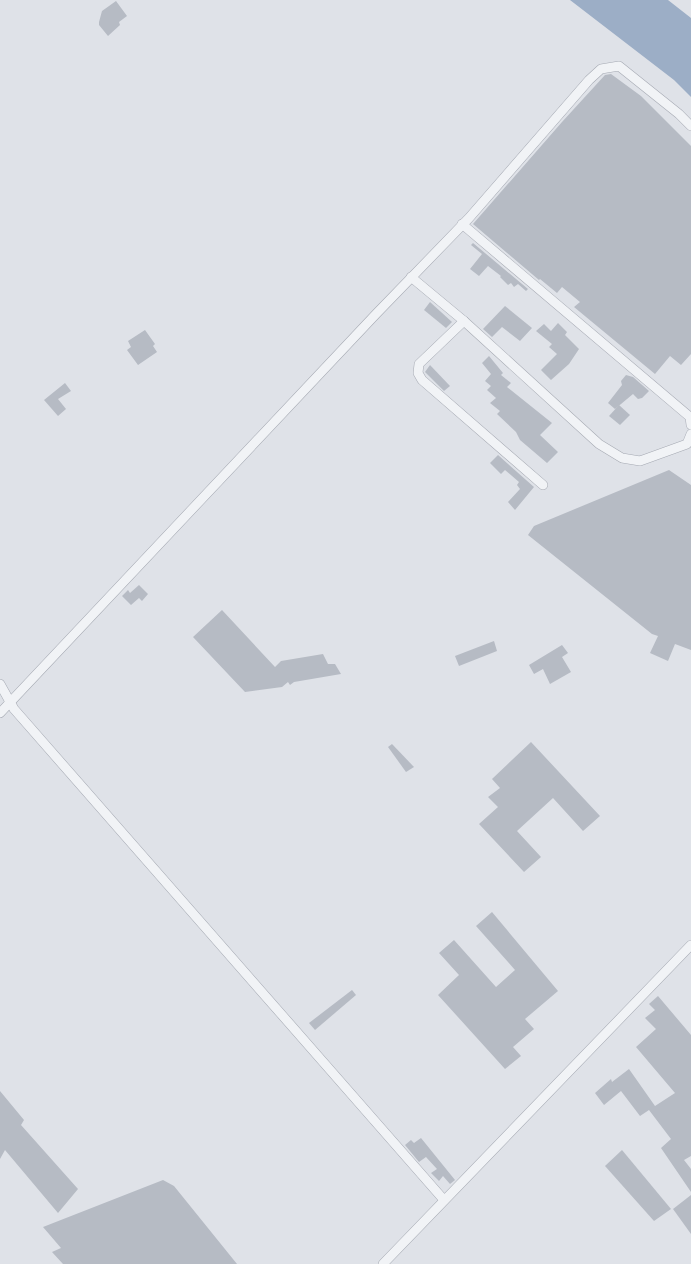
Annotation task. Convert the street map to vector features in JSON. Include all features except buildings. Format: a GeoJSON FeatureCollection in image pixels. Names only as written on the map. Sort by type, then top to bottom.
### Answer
{"type":"FeatureCollection","features":[{"type":"Feature","properties":{"kind":"street"},"geometry":{"type":"LineString","coordinates":[[0,714],[462,225],[601,69],[619,66],[691,126]]}},
{"type":"Feature","properties":{"kind":"street"},"geometry":{"type":"LineString","coordinates":[[462,225],[690,417],[691,425]]}},
{"type":"Feature","properties":{"kind":"street"},"geometry":{"type":"LineString","coordinates":[[411,277],[464,321],[599,444],[622,458],[640,461],[687,444],[691,434]]}},
{"type":"Feature","properties":{"kind":"street"},"geometry":{"type":"LineString","coordinates":[[464,321],[419,364],[418,373],[422,380],[543,485]]}},
{"type":"Feature","properties":{"kind":"street"},"geometry":{"type":"LineString","coordinates":[[0,684],[10,703],[444,1200]]}},
{"type":"Feature","properties":{"kind":"street"},"geometry":{"type":"LineString","coordinates":[[383,1264],[691,945]]}},
{"type":"Feature","properties":{"kind":"water"},"geometry":{"type":"Polygon","coordinates":[[[570,0],[668,0],[691,18],[691,97],[674,80],[570,0]]]}}]}
